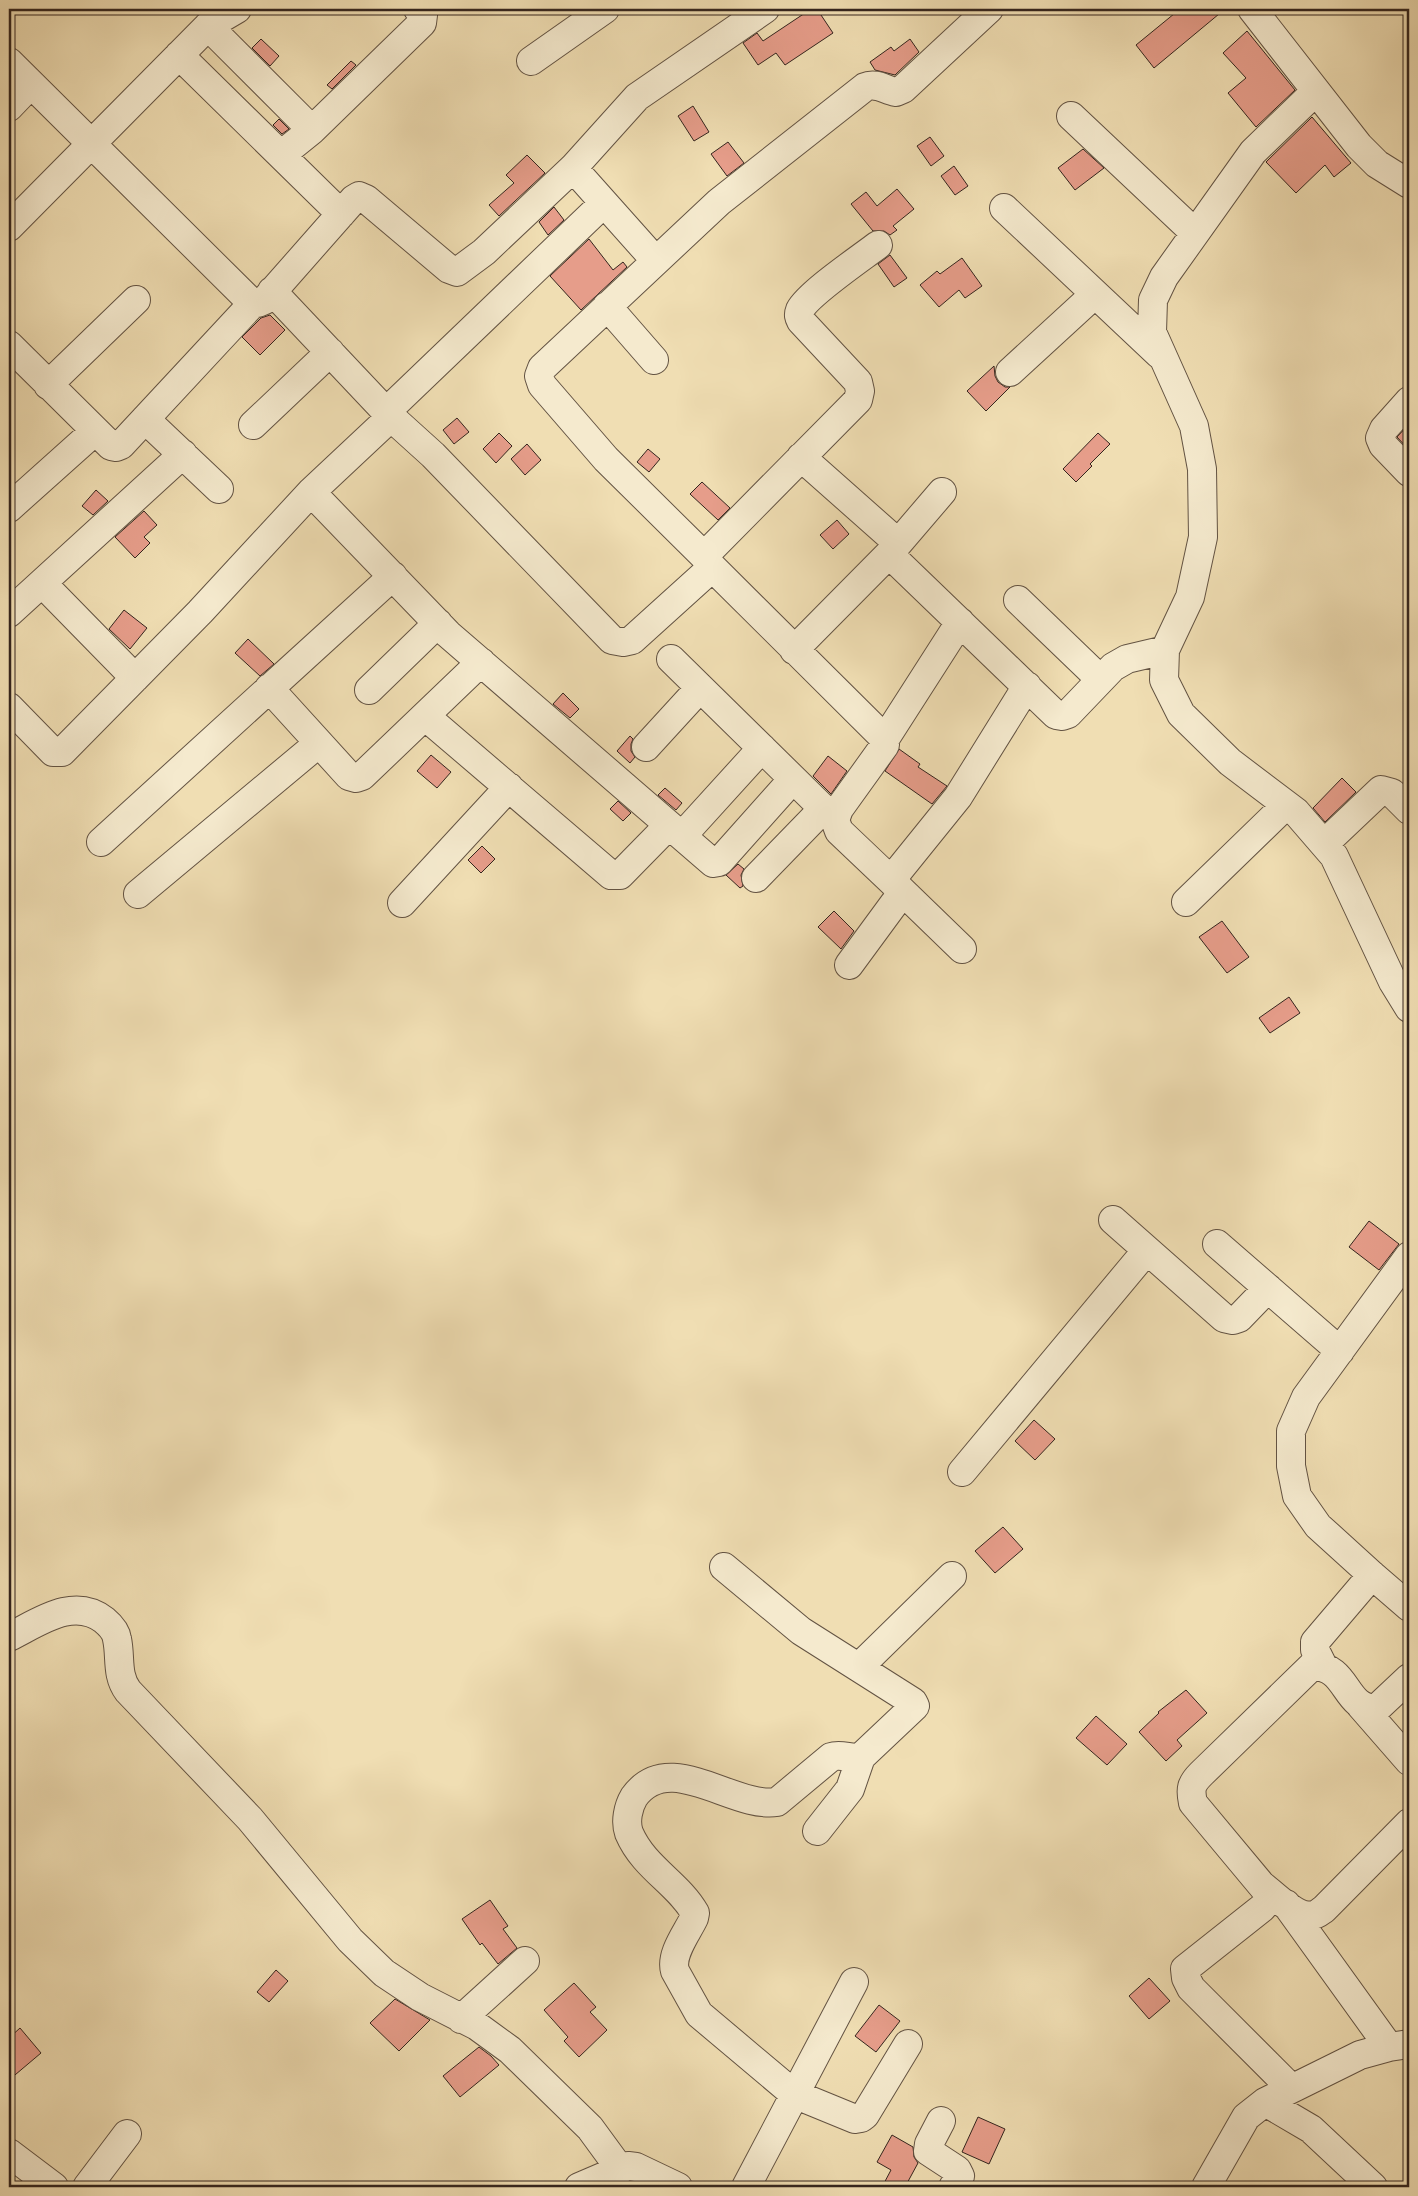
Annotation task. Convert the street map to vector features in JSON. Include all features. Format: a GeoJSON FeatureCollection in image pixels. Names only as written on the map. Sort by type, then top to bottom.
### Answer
{"type":"FeatureCollection","features":[{"type":"Feature","properties":{"kind":"street"},"geometry":{"type":"LineString","coordinates":[[9,227],[208,26],[237,9]]}},
{"type":"Feature","properties":{"kind":"street"},"geometry":{"type":"LineString","coordinates":[[281,155],[312,130],[422,23],[422,15],[418,9]]}},
{"type":"Feature","properties":{"kind":"street"},"geometry":{"type":"LineString","coordinates":[[531,61],[605,9]]}},
{"type":"Feature","properties":{"kind":"street"},"geometry":{"type":"LineString","coordinates":[[14,359],[48,385],[111,446],[121,446],[354,199],[360,196],[366,199],[449,269],[457,272],[484,252],[573,168],[637,97],[765,9]]}},
{"type":"Feature","properties":{"kind":"street"},"geometry":{"type":"LineString","coordinates":[[885,739],[794,650],[606,459],[542,385],[539,376],[542,368],[719,202],[865,87],[871,84],[896,92],[903,89],[989,9]]}},
{"type":"Feature","properties":{"kind":"street"},"geometry":{"type":"LineString","coordinates":[[1259,12],[1316,91],[1359,146],[1378,164],[1407,176]]}},
{"type":"Feature","properties":{"kind":"street"},"geometry":{"type":"LineString","coordinates":[[208,26],[312,130]]}},
{"type":"Feature","properties":{"kind":"street"},"geometry":{"type":"LineString","coordinates":[[179,55],[341,214]]}},
{"type":"Feature","properties":{"kind":"street"},"geometry":{"type":"LineString","coordinates":[[9,62],[249,300],[263,296]]}},
{"type":"Feature","properties":{"kind":"street"},"geometry":{"type":"LineString","coordinates":[[9,107],[31,84]]}},
{"type":"Feature","properties":{"kind":"street"},"geometry":{"type":"LineString","coordinates":[[1316,91],[1253,152],[1164,277],[1153,300],[1152,332],[1194,426],[1202,469],[1202,538],[1190,597],[1165,650],[1164,680],[1181,714],[1230,762],[1296,812],[1334,856],[1400,971],[1409,1008]]}},
{"type":"Feature","properties":{"kind":"street"},"geometry":{"type":"LineString","coordinates":[[1071,116],[1195,233]]}},
{"type":"Feature","properties":{"kind":"street"},"geometry":{"type":"LineString","coordinates":[[573,168],[655,260]]}},
{"type":"Feature","properties":{"kind":"street"},"geometry":{"type":"LineString","coordinates":[[9,707],[53,752],[62,752],[135,678],[311,492],[604,203]]}},
{"type":"Feature","properties":{"kind":"street"},"geometry":{"type":"LineString","coordinates":[[1004,208],[1163,358]]}},
{"type":"Feature","properties":{"kind":"street"},"geometry":{"type":"LineString","coordinates":[[263,296],[330,352],[388,415],[433,455],[612,640],[623,642],[632,640],[705,574],[707,561],[801,457],[858,400],[860,391],[858,382],[801,322],[799,315],[801,308],[832,279],[878,246]]}},
{"type":"Feature","properties":{"kind":"street"},"geometry":{"type":"LineString","coordinates":[[1010,372],[1095,294]]}},
{"type":"Feature","properties":{"kind":"street"},"geometry":{"type":"LineString","coordinates":[[48,385],[136,300]]}},
{"type":"Feature","properties":{"kind":"street"},"geometry":{"type":"LineString","coordinates":[[607,306],[654,360]]}},
{"type":"Feature","properties":{"kind":"street"},"geometry":{"type":"LineString","coordinates":[[254,425],[330,352]]}},
{"type":"Feature","properties":{"kind":"street"},"geometry":{"type":"LineString","coordinates":[[1409,401],[1384,429],[1380,438],[1384,446],[1409,472]]}},
{"type":"Feature","properties":{"kind":"street"},"geometry":{"type":"LineString","coordinates":[[146,419],[220,489]]}},
{"type":"Feature","properties":{"kind":"street"},"geometry":{"type":"LineString","coordinates":[[9,508],[96,431]]}},
{"type":"Feature","properties":{"kind":"street"},"geometry":{"type":"LineString","coordinates":[[9,613],[182,454]]}},
{"type":"Feature","properties":{"kind":"street"},"geometry":{"type":"LineString","coordinates":[[801,457],[893,549],[960,622],[1056,715],[1068,714],[1100,679],[1113,667],[1126,659],[1165,650]]}},
{"type":"Feature","properties":{"kind":"street"},"geometry":{"type":"LineString","coordinates":[[311,492],[438,623],[713,863],[719,862],[793,779]]}},
{"type":"Feature","properties":{"kind":"street"},"geometry":{"type":"LineString","coordinates":[[794,650],[893,549],[942,492]]}},
{"type":"Feature","properties":{"kind":"street"},"geometry":{"type":"LineString","coordinates":[[101,842],[393,576]]}},
{"type":"Feature","properties":{"kind":"street"},"geometry":{"type":"LineString","coordinates":[[42,583],[135,678]]}},
{"type":"Feature","properties":{"kind":"street"},"geometry":{"type":"LineString","coordinates":[[1018,600],[1100,679]]}},
{"type":"Feature","properties":{"kind":"street"},"geometry":{"type":"LineString","coordinates":[[756,878],[829,814],[839,809],[884,745],[885,739],[960,622]]}},
{"type":"Feature","properties":{"kind":"street"},"geometry":{"type":"LineString","coordinates":[[369,690],[438,623]]}},
{"type":"Feature","properties":{"kind":"street"},"geometry":{"type":"LineString","coordinates":[[671,659],[829,814],[839,831],[962,949]]}},
{"type":"Feature","properties":{"kind":"street"},"geometry":{"type":"LineString","coordinates":[[269,688],[349,776],[356,778],[362,776],[481,662]]}},
{"type":"Feature","properties":{"kind":"street"},"geometry":{"type":"LineString","coordinates":[[895,884],[958,797],[1027,686]]}},
{"type":"Feature","properties":{"kind":"street"},"geometry":{"type":"LineString","coordinates":[[646,746],[700,688]]}},
{"type":"Feature","properties":{"kind":"street"},"geometry":{"type":"LineString","coordinates":[[425,716],[611,876],[616,877],[675,830],[762,748]]}},
{"type":"Feature","properties":{"kind":"street"},"geometry":{"type":"LineString","coordinates":[[138,894],[319,743]]}},
{"type":"Feature","properties":{"kind":"street"},"geometry":{"type":"LineString","coordinates":[[402,904],[509,787]]}},
{"type":"Feature","properties":{"kind":"street"},"geometry":{"type":"LineString","coordinates":[[1324,844],[1381,790],[1392,794],[1409,810]]}},
{"type":"Feature","properties":{"kind":"street"},"geometry":{"type":"LineString","coordinates":[[1186,902],[1286,804]]}},
{"type":"Feature","properties":{"kind":"street"},"geometry":{"type":"LineString","coordinates":[[849,965],[896,902],[899,894],[895,884]]}},
{"type":"Feature","properties":{"kind":"street"},"geometry":{"type":"LineString","coordinates":[[1113,1220],[1224,1318],[1232,1320],[1239,1318],[1268,1288]]}},
{"type":"Feature","properties":{"kind":"street"},"geometry":{"type":"LineString","coordinates":[[1217,1244],[1340,1351]]}},
{"type":"Feature","properties":{"kind":"street"},"geometry":{"type":"LineString","coordinates":[[962,1472],[1147,1250]]}},
{"type":"Feature","properties":{"kind":"street"},"geometry":{"type":"LineString","coordinates":[[1408,1259],[1306,1397],[1291,1431],[1291,1466],[1297,1496],[1318,1526],[1409,1606]]}},
{"type":"Feature","properties":{"kind":"street"},"geometry":{"type":"LineString","coordinates":[[724,1566],[801,1631],[859,1666],[913,1702],[915,1706],[862,1757],[850,1789],[817,1831]]}},
{"type":"Feature","properties":{"kind":"street"},"geometry":{"type":"LineString","coordinates":[[1323,1666],[1315,1650],[1315,1642],[1372,1575]]}},
{"type":"Feature","properties":{"kind":"street"},"geometry":{"type":"LineString","coordinates":[[859,1666],[952,1576]]}},
{"type":"Feature","properties":{"kind":"street"},"geometry":{"type":"LineString","coordinates":[[9,1637],[61,1612],[74,1609],[88,1611],[110,1625],[117,1636],[120,1677],[128,1691],[250,1819],[350,1940],[384,1973],[420,1998],[492,2035],[544,2082],[590,2128],[620,2169]]}},
{"type":"Feature","properties":{"kind":"street"},"geometry":{"type":"LineString","coordinates":[[1291,2088],[1191,1988],[1186,1978],[1185,1969],[1193,1961],[1268,1901],[1268,1893],[1264,1887],[1194,1803],[1190,1790],[1201,1774],[1312,1666],[1323,1666],[1335,1673],[1409,1761]]}},
{"type":"Feature","properties":{"kind":"street"},"geometry":{"type":"LineString","coordinates":[[1361,1706],[1376,1709],[1409,1678]]}},
{"type":"Feature","properties":{"kind":"street"},"geometry":{"type":"LineString","coordinates":[[862,1757],[852,1758],[842,1755],[831,1757],[777,1802],[759,1802],[692,1781],[665,1777],[651,1781],[641,1788],[628,1811],[628,1832],[638,1849],[695,1913],[674,1957],[673,1965],[695,2008],[706,2021],[790,2100],[861,2118],[865,2115],[908,2044]]}},
{"type":"Feature","properties":{"kind":"street"},"geometry":{"type":"LineString","coordinates":[[1264,1887],[1306,1916],[1315,1916],[1409,1823]]}},
{"type":"Feature","properties":{"kind":"street"},"geometry":{"type":"LineString","coordinates":[[1206,2187],[1246,2117],[1265,2102],[1360,2055],[1399,2045],[1286,1904]]}},
{"type":"Feature","properties":{"kind":"street"},"geometry":{"type":"LineString","coordinates":[[461,2019],[526,1961]]}},
{"type":"Feature","properties":{"kind":"street"},"geometry":{"type":"LineString","coordinates":[[746,2187],[790,2100],[854,1982]]}},
{"type":"Feature","properties":{"kind":"street"},"geometry":{"type":"LineString","coordinates":[[1265,2102],[1311,2129],[1373,2187]]}},
{"type":"Feature","properties":{"kind":"street"},"geometry":{"type":"LineString","coordinates":[[941,2121],[929,2144],[928,2151],[957,2170],[960,2176],[953,2187]]}},
{"type":"Feature","properties":{"kind":"street"},"geometry":{"type":"LineString","coordinates":[[87,2187],[127,2134]]}},
{"type":"Feature","properties":{"kind":"street"},"geometry":{"type":"LineString","coordinates":[[9,2153],[54,2187]]}},
{"type":"Feature","properties":{"kind":"street"},"geometry":{"type":"LineString","coordinates":[[579,2187],[628,2166],[636,2167],[678,2187]]}},
{"type":"Feature","properties":{"kind":"building"},"geometry":{"type":"Polygon","coordinates":[[[811,9],[817,9],[833,33],[785,65],[776,53],[758,65],[743,43],[757,33],[763,41],[811,9]]]}},
{"type":"Feature","properties":{"kind":"building"},"geometry":{"type":"Polygon","coordinates":[[[1180,9],[1225,9],[1154,68],[1136,45],[1180,9]]]}},
{"type":"Feature","properties":{"kind":"building"},"geometry":{"type":"Polygon","coordinates":[[[1247,31],[1295,90],[1256,127],[1228,93],[1246,78],[1223,53],[1247,31]]]}},
{"type":"Feature","properties":{"kind":"building"},"geometry":{"type":"Polygon","coordinates":[[[261,39],[279,56],[270,66],[252,48],[261,39]]]}},
{"type":"Feature","properties":{"kind":"building"},"geometry":{"type":"Polygon","coordinates":[[[910,39],[919,52],[895,75],[875,70],[870,62],[891,47],[894,51],[910,39]]]}},
{"type":"Feature","properties":{"kind":"building"},"geometry":{"type":"Polygon","coordinates":[[[351,61],[356,65],[332,89],[327,85],[351,61]]]}},
{"type":"Feature","properties":{"kind":"building"},"geometry":{"type":"Polygon","coordinates":[[[693,106],[709,132],[694,141],[678,116],[693,106]]]}},
{"type":"Feature","properties":{"kind":"building"},"geometry":{"type":"Polygon","coordinates":[[[1312,117],[1351,163],[1334,177],[1325,165],[1296,193],[1266,162],[1312,117]]]}},
{"type":"Feature","properties":{"kind":"building"},"geometry":{"type":"Polygon","coordinates":[[[279,119],[289,129],[282,134],[273,125],[279,119]]]}},
{"type":"Feature","properties":{"kind":"building"},"geometry":{"type":"Polygon","coordinates":[[[930,137],[944,156],[931,166],[917,146],[930,137]]]}},
{"type":"Feature","properties":{"kind":"building"},"geometry":{"type":"Polygon","coordinates":[[[728,142],[744,163],[727,176],[711,154],[728,142]]]}},
{"type":"Feature","properties":{"kind":"building"},"geometry":{"type":"Polygon","coordinates":[[[1083,149],[1104,168],[1075,190],[1058,168],[1083,149]]]}},
{"type":"Feature","properties":{"kind":"building"},"geometry":{"type":"Polygon","coordinates":[[[527,155],[545,173],[499,216],[489,205],[514,183],[506,175],[527,155]]]}},
{"type":"Feature","properties":{"kind":"building"},"geometry":{"type":"Polygon","coordinates":[[[954,166],[968,186],[955,195],[941,176],[954,166]]]}},
{"type":"Feature","properties":{"kind":"building"},"geometry":{"type":"Polygon","coordinates":[[[897,189],[914,209],[893,226],[897,230],[890,235],[884,231],[873,231],[851,204],[866,192],[877,206],[897,189]]]}},
{"type":"Feature","properties":{"kind":"building"},"geometry":{"type":"Polygon","coordinates":[[[554,207],[564,220],[548,235],[539,222],[554,207]]]}},
{"type":"Feature","properties":{"kind":"building"},"geometry":{"type":"Polygon","coordinates":[[[589,239],[613,270],[623,262],[627,267],[581,310],[550,276],[589,239]]]}},
{"type":"Feature","properties":{"kind":"building"},"geometry":{"type":"Polygon","coordinates":[[[890,255],[907,278],[894,287],[878,264],[890,255]]]}},
{"type":"Feature","properties":{"kind":"building"},"geometry":{"type":"Polygon","coordinates":[[[962,258],[982,286],[965,298],[959,290],[939,307],[920,285],[937,271],[940,274],[962,258]]]}},
{"type":"Feature","properties":{"kind":"building"},"geometry":{"type":"Polygon","coordinates":[[[270,315],[285,330],[260,355],[242,337],[261,318],[270,315]]]}},
{"type":"Feature","properties":{"kind":"building"},"geometry":{"type":"Polygon","coordinates":[[[994,366],[998,382],[1005,387],[1010,387],[986,411],[967,391],[994,366]]]}},
{"type":"Feature","properties":{"kind":"building"},"geometry":{"type":"Polygon","coordinates":[[[457,418],[469,432],[454,444],[443,430],[457,418]]]}},
{"type":"Feature","properties":{"kind":"building"},"geometry":{"type":"Polygon","coordinates":[[[1409,424],[1409,450],[1397,437],[1409,424]]]}},
{"type":"Feature","properties":{"kind":"building"},"geometry":{"type":"Polygon","coordinates":[[[499,433],[512,446],[496,463],[483,449],[499,433]]]}},
{"type":"Feature","properties":{"kind":"building"},"geometry":{"type":"Polygon","coordinates":[[[1098,433],[1110,444],[1090,464],[1092,466],[1076,482],[1063,469],[1098,433]]]}},
{"type":"Feature","properties":{"kind":"building"},"geometry":{"type":"Polygon","coordinates":[[[527,444],[541,460],[525,475],[511,459],[527,444]]]}},
{"type":"Feature","properties":{"kind":"building"},"geometry":{"type":"Polygon","coordinates":[[[648,449],[660,459],[649,472],[637,462],[648,449]]]}},
{"type":"Feature","properties":{"kind":"building"},"geometry":{"type":"Polygon","coordinates":[[[702,482],[730,508],[718,520],[690,494],[702,482]]]}},
{"type":"Feature","properties":{"kind":"building"},"geometry":{"type":"Polygon","coordinates":[[[96,490],[108,501],[93,515],[82,506],[96,490]]]}},
{"type":"Feature","properties":{"kind":"building"},"geometry":{"type":"Polygon","coordinates":[[[144,511],[157,525],[144,537],[150,543],[135,558],[115,537],[144,511]]]}},
{"type":"Feature","properties":{"kind":"building"},"geometry":{"type":"Polygon","coordinates":[[[837,520],[849,534],[833,549],[820,535],[837,520]]]}},
{"type":"Feature","properties":{"kind":"building"},"geometry":{"type":"Polygon","coordinates":[[[124,610],[147,628],[130,649],[109,629],[124,610]]]}},
{"type":"Feature","properties":{"kind":"building"},"geometry":{"type":"Polygon","coordinates":[[[248,639],[274,664],[260,676],[235,653],[248,639]]]}},
{"type":"Feature","properties":{"kind":"building"},"geometry":{"type":"Polygon","coordinates":[[[563,693],[579,709],[570,718],[553,704],[563,693]]]}},
{"type":"Feature","properties":{"kind":"building"},"geometry":{"type":"Polygon","coordinates":[[[630,736],[633,739],[631,751],[635,757],[630,763],[617,751],[630,736]]]}},
{"type":"Feature","properties":{"kind":"building"},"geometry":{"type":"Polygon","coordinates":[[[899,749],[920,764],[918,767],[947,786],[932,804],[885,771],[899,749]]]}},
{"type":"Feature","properties":{"kind":"building"},"geometry":{"type":"Polygon","coordinates":[[[431,755],[451,772],[437,788],[417,771],[431,755]]]}},
{"type":"Feature","properties":{"kind":"building"},"geometry":{"type":"Polygon","coordinates":[[[828,756],[847,771],[831,794],[813,776],[828,756]]]}},
{"type":"Feature","properties":{"kind":"building"},"geometry":{"type":"Polygon","coordinates":[[[1342,778],[1356,792],[1325,822],[1313,808],[1342,778]]]}},
{"type":"Feature","properties":{"kind":"building"},"geometry":{"type":"Polygon","coordinates":[[[665,788],[682,803],[676,810],[658,795],[665,788]]]}},
{"type":"Feature","properties":{"kind":"building"},"geometry":{"type":"Polygon","coordinates":[[[618,801],[631,813],[623,821],[610,809],[618,801]]]}},
{"type":"Feature","properties":{"kind":"building"},"geometry":{"type":"Polygon","coordinates":[[[482,846],[495,859],[481,873],[468,860],[482,846]]]}},
{"type":"Feature","properties":{"kind":"building"},"geometry":{"type":"Polygon","coordinates":[[[738,864],[744,869],[741,875],[743,886],[740,888],[726,875],[738,864]]]}},
{"type":"Feature","properties":{"kind":"building"},"geometry":{"type":"Polygon","coordinates":[[[834,911],[854,931],[841,949],[818,927],[834,911]]]}},
{"type":"Feature","properties":{"kind":"building"},"geometry":{"type":"Polygon","coordinates":[[[1222,921],[1249,957],[1227,973],[1199,937],[1222,921]]]}},
{"type":"Feature","properties":{"kind":"building"},"geometry":{"type":"Polygon","coordinates":[[[1289,997],[1300,1013],[1270,1033],[1259,1018],[1289,997]]]}},
{"type":"Feature","properties":{"kind":"building"},"geometry":{"type":"Polygon","coordinates":[[[1369,1221],[1399,1244],[1379,1270],[1349,1247],[1369,1221]]]}},
{"type":"Feature","properties":{"kind":"building"},"geometry":{"type":"Polygon","coordinates":[[[1034,1420],[1055,1439],[1035,1460],[1015,1441],[1034,1420]]]}},
{"type":"Feature","properties":{"kind":"building"},"geometry":{"type":"Polygon","coordinates":[[[1003,1527],[1023,1549],[995,1573],[975,1551],[1003,1527]]]}},
{"type":"Feature","properties":{"kind":"building"},"geometry":{"type":"Polygon","coordinates":[[[1186,1690],[1207,1713],[1177,1740],[1182,1746],[1166,1761],[1139,1732],[1158,1712],[1186,1690]]]}},
{"type":"Feature","properties":{"kind":"building"},"geometry":{"type":"Polygon","coordinates":[[[1096,1716],[1127,1744],[1107,1765],[1076,1738],[1096,1716]]]}},
{"type":"Feature","properties":{"kind":"building"},"geometry":{"type":"Polygon","coordinates":[[[490,1900],[508,1926],[503,1929],[517,1948],[498,1964],[482,1943],[480,1945],[462,1919],[490,1900]]]}},
{"type":"Feature","properties":{"kind":"building"},"geometry":{"type":"Polygon","coordinates":[[[276,1970],[288,1981],[269,2002],[257,1992],[276,1970]]]}},
{"type":"Feature","properties":{"kind":"building"},"geometry":{"type":"Polygon","coordinates":[[[1149,1978],[1170,2001],[1149,2019],[1129,1996],[1149,1978]]]}},
{"type":"Feature","properties":{"kind":"building"},"geometry":{"type":"Polygon","coordinates":[[[574,1983],[596,2007],[590,2012],[607,2030],[579,2057],[564,2041],[568,2037],[544,2010],[574,1983]]]}},
{"type":"Feature","properties":{"kind":"building"},"geometry":{"type":"Polygon","coordinates":[[[395,1999],[430,2020],[399,2051],[370,2023],[395,1999]]]}},
{"type":"Feature","properties":{"kind":"building"},"geometry":{"type":"Polygon","coordinates":[[[879,2005],[900,2021],[876,2052],[855,2036],[879,2005]]]}},
{"type":"Feature","properties":{"kind":"building"},"geometry":{"type":"Polygon","coordinates":[[[20,2028],[41,2053],[9,2080],[9,2038],[20,2028]]]}},
{"type":"Feature","properties":{"kind":"building"},"geometry":{"type":"Polygon","coordinates":[[[479,2047],[499,2065],[460,2097],[443,2076],[479,2047]]]}},
{"type":"Feature","properties":{"kind":"building"},"geometry":{"type":"Polygon","coordinates":[[[978,2117],[1005,2129],[989,2164],[962,2152],[978,2117]]]}},
{"type":"Feature","properties":{"kind":"building"},"geometry":{"type":"Polygon","coordinates":[[[892,2135],[913,2147],[914,2157],[918,2163],[905,2187],[882,2187],[891,2170],[877,2162],[892,2135]]]}}]}
